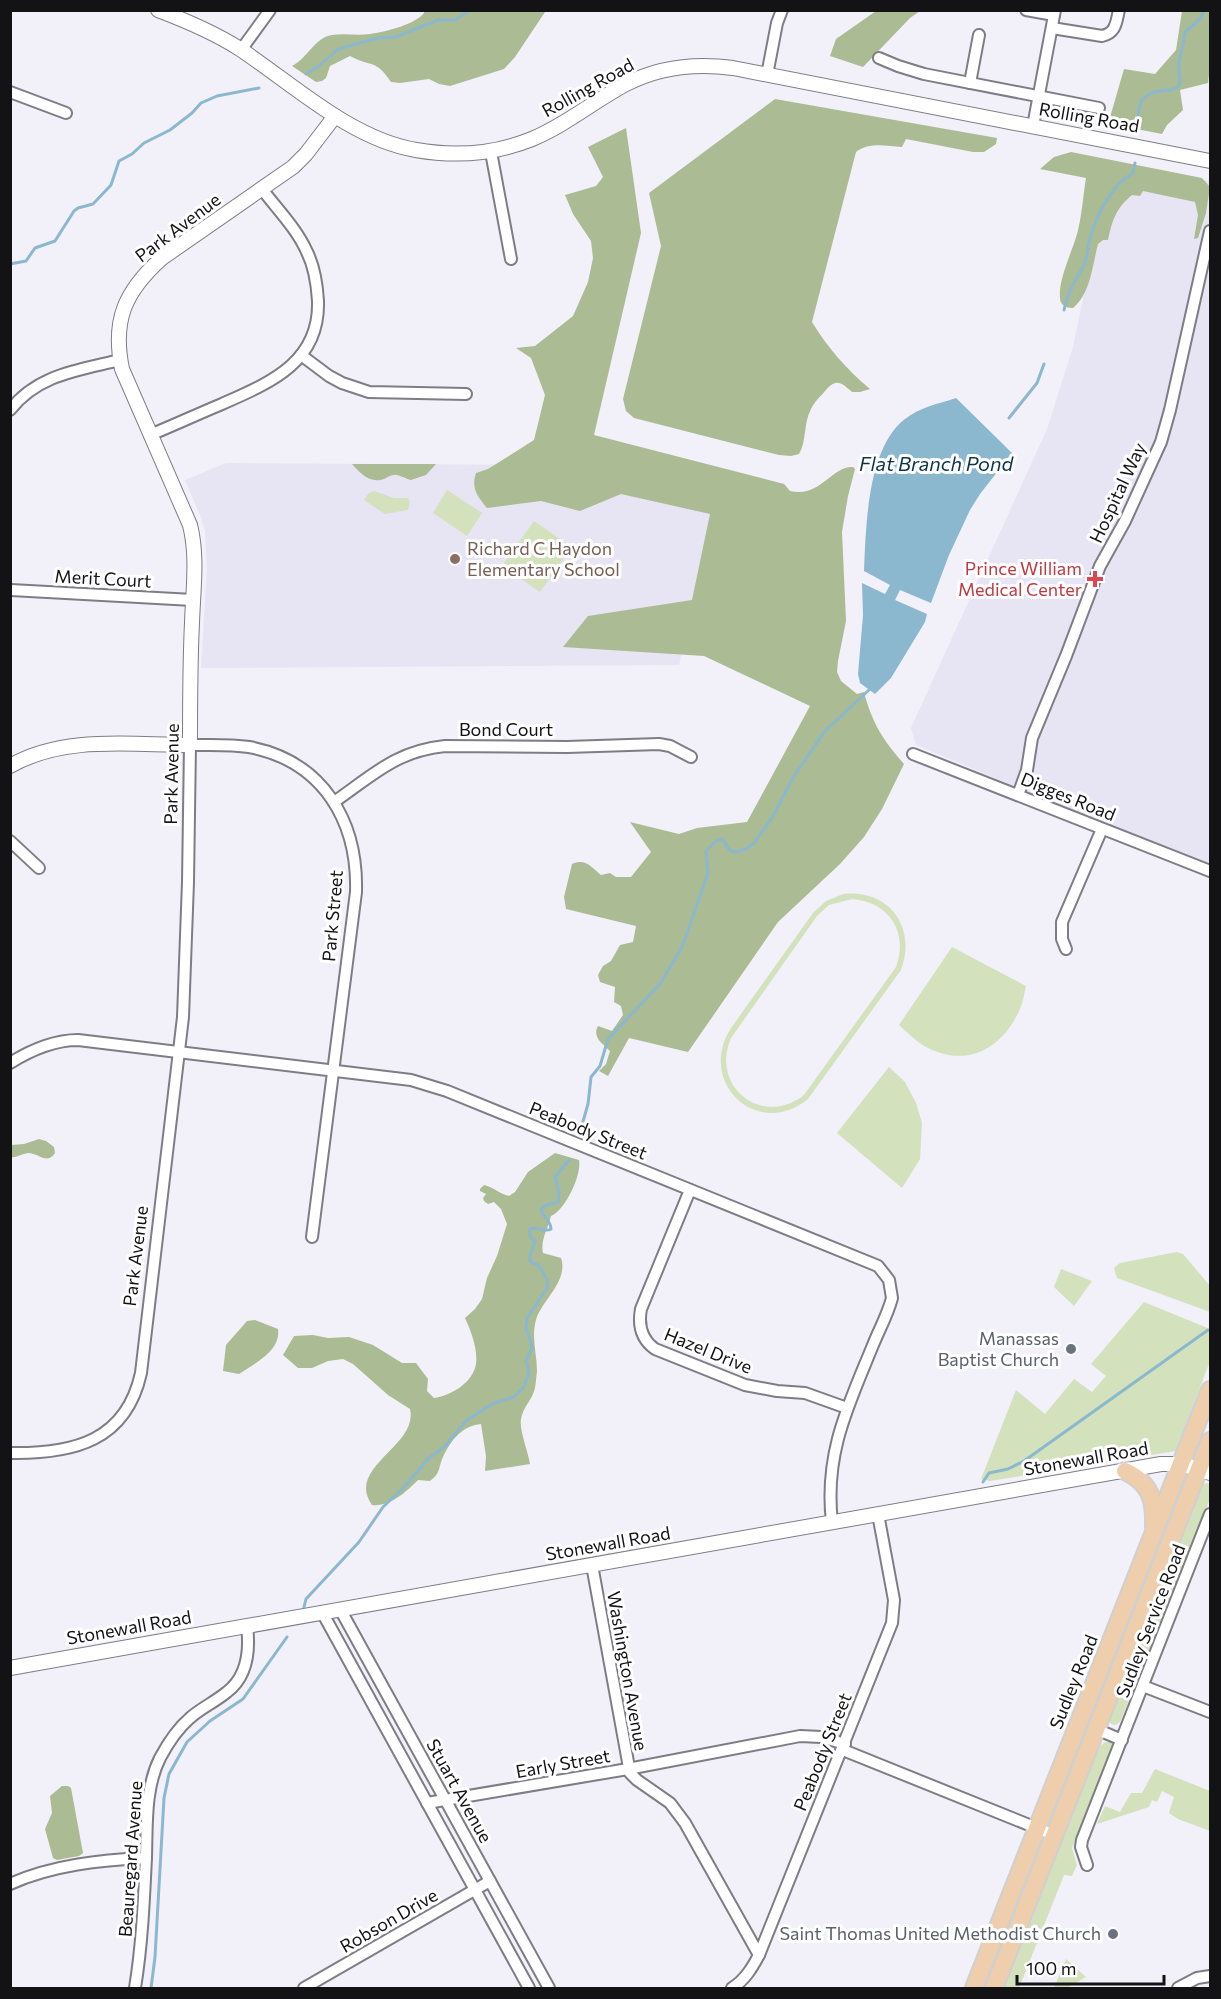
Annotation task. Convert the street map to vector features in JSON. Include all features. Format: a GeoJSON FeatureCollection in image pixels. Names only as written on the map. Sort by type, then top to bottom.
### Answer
{"type":"FeatureCollection","features":[{"type":"Feature","properties":{"kind":"main road","name":"Sudley Road"},"geometry":{"type":"LineString","coordinates":[[974,1989],[1210,1390]]}},
{"type":"Feature","properties":{"kind":"main road","name":"Sudley Road"},"geometry":{"type":"LineString","coordinates":[[994,1989],[1096,1729],[1205,1471],[1210,1441]]}},
{"type":"Feature","properties":{"kind":"main road"},"geometry":{"type":"LineString","coordinates":[[1125,1471],[1141,1480],[1150,1492],[1154,1521],[1152,1538]]}},
{"type":"Feature","properties":{"kind":"street","name":"Rolling Road"},"geometry":{"type":"LineString","coordinates":[[158,10],[213,34],[241,50],[336,116],[380,140],[416,150],[462,154],[491,152],[533,139],[627,84],[664,70],[711,66],[1210,160]]}},
{"type":"Feature","properties":{"kind":"street"},"geometry":{"type":"LineString","coordinates":[[241,50],[270,10]]}},
{"type":"Feature","properties":{"kind":"street"},"geometry":{"type":"LineString","coordinates":[[767,75],[777,23],[782,10]]}},
{"type":"Feature","properties":{"kind":"street"},"geometry":{"type":"LineString","coordinates":[[1026,10],[1054,13],[1033,126]]}},
{"type":"Feature","properties":{"kind":"street"},"geometry":{"type":"LineString","coordinates":[[1052,28],[1108,35],[1115,27],[1119,10]]}},
{"type":"Feature","properties":{"kind":"street"},"geometry":{"type":"LineString","coordinates":[[970,83],[979,35]]}},
{"type":"Feature","properties":{"kind":"street"},"geometry":{"type":"LineString","coordinates":[[879,58],[911,71],[1099,108]]}},
{"type":"Feature","properties":{"kind":"street"},"geometry":{"type":"LineString","coordinates":[[10,92],[66,113]]}},
{"type":"Feature","properties":{"kind":"street","name":"Park Avenue"},"geometry":{"type":"LineString","coordinates":[[10,1453],[60,1449],[93,1441],[122,1418],[137,1390],[141,1373],[183,1017],[188,882],[194,540],[190,525],[122,369],[118,337],[120,320],[134,286],[146,273],[162,258],[300,160],[336,116]]}},
{"type":"Feature","properties":{"kind":"street"},"geometry":{"type":"LineString","coordinates":[[491,152],[511,259]]}},
{"type":"Feature","properties":{"kind":"street"},"geometry":{"type":"LineString","coordinates":[[150,435],[267,384],[301,355],[313,334],[318,306],[315,274],[306,250],[298,237],[262,189]]}},
{"type":"Feature","properties":{"kind":"street","name":"Hospital Way"},"geometry":{"type":"LineString","coordinates":[[1018,795],[1027,770],[1032,738],[1100,566],[1125,521],[1161,442],[1210,231]]}},
{"type":"Feature","properties":{"kind":"street"},"geometry":{"type":"LineString","coordinates":[[301,355],[329,376],[369,392],[466,394]]}},
{"type":"Feature","properties":{"kind":"street"},"geometry":{"type":"LineString","coordinates":[[10,410],[22,396],[44,381],[58,375],[120,360]]}},
{"type":"Feature","properties":{"kind":"street","name":"Merit Court"},"geometry":{"type":"LineString","coordinates":[[11,590],[193,600]]}},
{"type":"Feature","properties":{"kind":"street","name":"Bond Court"},"geometry":{"type":"LineString","coordinates":[[334,802],[396,759],[428,748],[659,744],[670,746],[691,757]]}},
{"type":"Feature","properties":{"kind":"street","name":"Park Street"},"geometry":{"type":"LineString","coordinates":[[10,766],[43,751],[71,746],[234,745],[269,752],[297,766],[311,777],[334,802],[351,837],[357,877],[312,1237]]}},
{"type":"Feature","properties":{"kind":"street","name":"Digges Road"},"geometry":{"type":"LineString","coordinates":[[913,754],[1210,871]]}},
{"type":"Feature","properties":{"kind":"street"},"geometry":{"type":"LineString","coordinates":[[1066,949],[1062,939],[1062,922],[1102,829]]}},
{"type":"Feature","properties":{"kind":"street"},"geometry":{"type":"LineString","coordinates":[[10,841],[39,868]]}},
{"type":"Feature","properties":{"kind":"street","name":"Peabody Street"},"geometry":{"type":"LineString","coordinates":[[10,1063],[40,1048],[66,1040],[334,1070],[427,1084],[878,1266],[885,1273],[892,1289],[890,1305],[847,1408],[834,1448],[830,1492],[832,1522]]}},
{"type":"Feature","properties":{"kind":"street","name":"Hazel Drive"},"geometry":{"type":"LineString","coordinates":[[690,1190],[641,1309],[640,1330],[648,1344],[655,1349],[745,1385],[805,1393],[847,1408]]}},
{"type":"Feature","properties":{"kind":"street","name":"Stonewall Road"},"geometry":{"type":"LineString","coordinates":[[10,1668],[1161,1464],[1182,1464],[1205,1471]]}},
{"type":"Feature","properties":{"kind":"street","name":"Peabody Street"},"geometry":{"type":"LineString","coordinates":[[732,1989],[750,1971],[759,1955],[892,1623],[894,1600],[878,1514]]}},
{"type":"Feature","properties":{"kind":"street","name":"Sudley Service Road"},"geometry":{"type":"LineString","coordinates":[[1087,1864],[1081,1847],[1082,1840],[1210,1514]]}},
{"type":"Feature","properties":{"kind":"street","name":"Washington Avenue"},"geometry":{"type":"LineString","coordinates":[[592,1565],[628,1769],[632,1776],[670,1803],[685,1823],[759,1955]]}},
{"type":"Feature","properties":{"kind":"street","name":"Stuart Avenue"},"geometry":{"type":"LineString","coordinates":[[340,1609],[549,1989]]}},
{"type":"Feature","properties":{"kind":"street","name":"Stuart Avenue"},"geometry":{"type":"LineString","coordinates":[[322,1612],[529,1989]]}},
{"type":"Feature","properties":{"kind":"street","name":"Beauregard Avenue"},"geometry":{"type":"LineString","coordinates":[[135,1989],[141,1941],[150,1791],[159,1761],[169,1743],[188,1720],[235,1685],[249,1651],[247,1626]]}},
{"type":"Feature","properties":{"kind":"street"},"geometry":{"type":"LineString","coordinates":[[1143,1686],[1210,1712]]}},
{"type":"Feature","properties":{"kind":"street"},"geometry":{"type":"LineString","coordinates":[[1096,1729],[1122,1740]]}},
{"type":"Feature","properties":{"kind":"street","name":"Early Street"},"geometry":{"type":"LineString","coordinates":[[427,1803],[628,1769],[800,1736],[821,1737],[1054,1835]]}},
{"type":"Feature","properties":{"kind":"street"},"geometry":{"type":"LineString","coordinates":[[10,1884],[46,1872],[74,1866],[146,1858]]}},
{"type":"Feature","properties":{"kind":"street","name":"Robson Drive"},"geometry":{"type":"LineString","coordinates":[[304,1989],[490,1881]]}},
{"type":"Feature","properties":{"kind":"street"},"geometry":{"type":"LineString","coordinates":[[1178,1989],[1210,1976]]}},
{"type":"Feature","properties":{"kind":"shaded area","name":"Prince William Medical Center"},"geometry":{"type":"Polygon","coordinates":[[[1111,163],[1210,181],[1210,864],[916,745],[911,728],[1047,429],[1073,347],[1111,163]]]}},
{"type":"Feature","properties":{"kind":"shaded area","name":"Richard C Haydon Elementary School"},"geometry":{"type":"Polygon","coordinates":[[[226,463],[556,465],[717,508],[679,665],[201,668],[207,569],[205,531],[185,480],[226,463]]]}},
{"type":"Feature","properties":{"kind":"green space"},"geometry":{"type":"Polygon","coordinates":[[[425,11],[556,11],[545,12],[515,57],[504,69],[450,86],[429,79],[391,82],[377,66],[350,56],[330,66],[326,78],[322,81],[316,82],[292,66],[326,37],[337,34],[365,35],[392,29],[416,20],[425,11]]]}},
{"type":"Feature","properties":{"kind":"green space"},"geometry":{"type":"Polygon","coordinates":[[[876,11],[920,11],[910,18],[863,67],[830,56],[836,39],[876,11]]]}},
{"type":"Feature","properties":{"kind":"green space"},"geometry":{"type":"Polygon","coordinates":[[[1182,11],[1210,11],[1208,83],[1180,90],[1183,110],[1167,125],[1162,134],[1111,124],[1111,114],[1124,69],[1155,74],[1176,50],[1182,11]]]}},
{"type":"Feature","properties":{"kind":"green space"},"geometry":{"type":"Polygon","coordinates":[[[775,99],[997,138],[996,144],[984,152],[973,152],[906,139],[902,147],[872,146],[856,152],[812,322],[838,358],[870,389],[852,392],[838,383],[832,384],[811,409],[799,454],[791,456],[779,455],[634,418],[626,411],[623,399],[661,246],[649,193],[775,99]]]}},
{"type":"Feature","properties":{"kind":"green space"},"geometry":{"type":"Polygon","coordinates":[[[626,128],[641,233],[594,435],[784,484],[790,491],[810,490],[838,471],[853,467],[855,469],[842,532],[846,621],[837,672],[841,681],[857,694],[864,692],[879,731],[904,764],[882,809],[864,837],[840,864],[778,922],[688,1052],[629,1038],[608,1076],[599,1071],[606,1064],[610,1051],[599,1040],[596,1030],[598,1026],[612,1031],[623,1015],[621,1006],[614,1002],[615,987],[600,982],[598,975],[603,966],[611,961],[620,945],[633,942],[636,926],[566,909],[564,897],[572,864],[585,863],[601,875],[610,873],[616,877],[631,877],[651,852],[630,822],[679,834],[697,828],[747,822],[810,706],[704,656],[563,647],[588,616],[692,600],[710,514],[621,494],[580,511],[541,501],[487,508],[476,492],[474,483],[476,473],[488,469],[534,440],[545,395],[531,358],[516,348],[535,346],[573,316],[588,282],[593,258],[591,241],[573,214],[565,195],[596,186],[603,177],[588,147],[626,128]]]}},
{"type":"Feature","properties":{"kind":"green space"},"geometry":{"type":"Polygon","coordinates":[[[1071,152],[1202,178],[1210,187],[1206,213],[1198,238],[1194,239],[1198,215],[1195,202],[1143,191],[1140,196],[1132,195],[1116,215],[1108,240],[1103,240],[1098,244],[1084,295],[1073,308],[1062,304],[1060,291],[1079,227],[1086,178],[1040,169],[1054,157],[1071,152]]]}},
{"type":"Feature","properties":{"kind":"green space"},"geometry":{"type":"Polygon","coordinates":[[[352,464],[436,464],[426,475],[411,480],[395,475],[376,480],[364,476],[352,464]]]}},
{"type":"Feature","properties":{"kind":"green space"},"geometry":{"type":"Polygon","coordinates":[[[447,490],[482,513],[467,536],[433,513],[447,490]]]}},
{"type":"Feature","properties":{"kind":"green space"},"geometry":{"type":"Polygon","coordinates":[[[374,491],[394,498],[408,498],[410,502],[408,510],[385,514],[364,500],[369,493],[374,491]]]}},
{"type":"Feature","properties":{"kind":"green space"},"geometry":{"type":"Polygon","coordinates":[[[534,521],[572,547],[540,592],[502,566],[534,521]]]}},
{"type":"Feature","properties":{"kind":"green space"},"geometry":{"type":"Polygon","coordinates":[[[843,894],[859,894],[874,898],[886,905],[902,926],[905,939],[905,954],[901,970],[808,1099],[789,1110],[770,1113],[752,1109],[738,1099],[727,1085],[721,1068],[722,1049],[731,1028],[813,913],[826,901],[843,894]],[[852,899],[829,905],[817,916],[731,1038],[726,1056],[728,1072],[734,1086],[744,1097],[757,1104],[772,1107],[788,1104],[804,1095],[896,967],[900,942],[898,931],[886,913],[865,901],[852,899]]]}},
{"type":"Feature","properties":{"kind":"green space"},"geometry":{"type":"Polygon","coordinates":[[[952,947],[1026,986],[1023,1001],[1013,1023],[994,1044],[970,1055],[943,1054],[928,1048],[899,1025],[952,947]]]}},
{"type":"Feature","properties":{"kind":"green space"},"geometry":{"type":"Polygon","coordinates":[[[889,1067],[905,1082],[916,1103],[922,1123],[920,1159],[902,1188],[837,1133],[889,1067]]]}},
{"type":"Feature","properties":{"kind":"green space"},"geometry":{"type":"Polygon","coordinates":[[[39,1139],[54,1147],[55,1153],[52,1156],[46,1159],[29,1153],[11,1157],[11,1145],[39,1139]]]}},
{"type":"Feature","properties":{"kind":"green space"},"geometry":{"type":"Polygon","coordinates":[[[555,1153],[579,1160],[579,1166],[575,1183],[567,1200],[551,1216],[543,1244],[543,1253],[561,1258],[562,1266],[558,1283],[539,1313],[535,1326],[537,1371],[535,1386],[521,1419],[522,1435],[530,1464],[485,1471],[486,1456],[481,1424],[474,1425],[463,1431],[450,1445],[434,1478],[430,1481],[418,1480],[403,1494],[391,1501],[372,1505],[366,1491],[368,1479],[404,1434],[410,1422],[410,1409],[388,1395],[353,1364],[343,1359],[328,1361],[312,1368],[298,1368],[283,1355],[294,1336],[349,1337],[373,1345],[402,1363],[416,1363],[428,1379],[427,1391],[434,1398],[447,1395],[466,1383],[474,1371],[476,1358],[472,1334],[465,1318],[482,1299],[487,1278],[507,1224],[501,1209],[494,1202],[488,1204],[484,1201],[486,1194],[480,1189],[484,1185],[509,1196],[515,1192],[528,1172],[555,1153]]]}},
{"type":"Feature","properties":{"kind":"green space"},"geometry":{"type":"Polygon","coordinates":[[[1177,1252],[1183,1254],[1210,1286],[1210,1312],[1117,1278],[1114,1268],[1120,1263],[1177,1252]]]}},
{"type":"Feature","properties":{"kind":"green space"},"geometry":{"type":"Polygon","coordinates":[[[1061,1269],[1092,1281],[1074,1306],[1054,1287],[1061,1269]]]}},
{"type":"Feature","properties":{"kind":"green space"},"geometry":{"type":"Polygon","coordinates":[[[1144,1302],[1210,1329],[1210,1361],[1176,1451],[990,1481],[981,1479],[1016,1390],[1045,1414],[1074,1379],[1092,1392],[1106,1376],[1091,1364],[1144,1302]]]}},
{"type":"Feature","properties":{"kind":"green space"},"geometry":{"type":"Polygon","coordinates":[[[255,1320],[278,1329],[275,1344],[266,1356],[239,1374],[223,1371],[226,1345],[247,1321],[255,1320]]]}},
{"type":"Feature","properties":{"kind":"green space"},"geometry":{"type":"Polygon","coordinates":[[[1207,1483],[1210,1485],[1210,1499],[1120,1722],[1115,1725],[1111,1724],[1108,1717],[1201,1485],[1207,1483]]]}},
{"type":"Feature","properties":{"kind":"green space"},"geometry":{"type":"Polygon","coordinates":[[[1154,1549],[1152,1573],[1053,1819],[1048,1821],[1154,1549]]]}},
{"type":"Feature","properties":{"kind":"green space"},"geometry":{"type":"Polygon","coordinates":[[[1105,1742],[1111,1742],[1113,1746],[1072,1848],[1077,1865],[1072,1876],[1064,1875],[1019,1988],[1003,1988],[1100,1746],[1105,1742]]]}},
{"type":"Feature","properties":{"kind":"green space"},"geometry":{"type":"Polygon","coordinates":[[[1155,1769],[1210,1791],[1210,1831],[1178,1819],[1169,1813],[1174,1797],[1162,1791],[1157,1802],[1152,1800],[1149,1807],[1097,1824],[1105,1806],[1120,1812],[1131,1793],[1142,1793],[1155,1769]]]}},
{"type":"Feature","properties":{"kind":"green space"},"geometry":{"type":"Polygon","coordinates":[[[62,1786],[71,1788],[83,1853],[79,1856],[57,1860],[53,1858],[45,1829],[52,1813],[50,1796],[62,1786]]]}},
{"type":"Feature","properties":{"kind":"green space"},"geometry":{"type":"Polygon","coordinates":[[[1066,1959],[1086,1977],[1067,1988],[1054,1988],[1066,1959]]]}},
{"type":"Feature","properties":{"kind":"water","name":"Flat Branch Pond"},"geometry":{"type":"Polygon","coordinates":[[[956,398],[1012,453],[970,510],[949,555],[931,603],[900,590],[895,600],[927,614],[925,622],[891,678],[875,694],[860,683],[858,674],[863,615],[862,583],[885,594],[890,585],[864,571],[868,511],[876,468],[892,432],[905,419],[923,409],[956,398]]]}},
{"type":"Feature","properties":{"kind":"waterway"},"geometry":{"type":"LineString","coordinates":[[306,74],[337,50],[378,38],[396,37],[438,20],[455,20],[470,10]]}},
{"type":"Feature","properties":{"kind":"waterway"},"geometry":{"type":"LineString","coordinates":[[1137,128],[1141,101],[1157,91],[1170,90],[1179,86],[1179,65],[1185,32],[1200,19],[1202,10]]}},
{"type":"Feature","properties":{"kind":"waterway"},"geometry":{"type":"LineString","coordinates":[[10,264],[26,261],[35,248],[55,241],[74,211],[93,204],[111,185],[119,161],[132,154],[144,143],[170,130],[201,103],[217,96],[259,88]]}},
{"type":"Feature","properties":{"kind":"waterway"},"geometry":{"type":"LineString","coordinates":[[1064,310],[1087,257],[1089,242],[1099,213],[1117,186],[1133,173],[1135,163]]}},
{"type":"Feature","properties":{"kind":"waterway"},"geometry":{"type":"LineString","coordinates":[[1009,418],[1037,383],[1044,364]]}},
{"type":"Feature","properties":{"kind":"waterway"},"geometry":{"type":"LineString","coordinates":[[582,1125],[588,1104],[591,1077],[600,1066],[608,1039],[660,984],[682,947],[708,873],[706,851],[721,839],[730,851],[736,852],[754,843],[772,818],[794,776],[825,731],[870,689]]}},
{"type":"Feature","properties":{"kind":"waterway"},"geometry":{"type":"LineString","coordinates":[[304,1607],[306,1599],[359,1542],[383,1507],[429,1458],[444,1447],[467,1420],[492,1404],[514,1397],[523,1388],[529,1374],[526,1360],[532,1349],[526,1328],[527,1318],[547,1288],[548,1282],[538,1265],[529,1259],[535,1241],[530,1236],[530,1229],[551,1229],[541,1209],[558,1202],[559,1192],[555,1177],[569,1160]]}},
{"type":"Feature","properties":{"kind":"waterway"},"geometry":{"type":"LineString","coordinates":[[983,1482],[989,1473],[1008,1469],[1024,1461],[1208,1330]]}},
{"type":"Feature","properties":{"kind":"waterway"},"geometry":{"type":"LineString","coordinates":[[151,1988],[155,1957],[164,1798],[169,1774],[187,1742],[210,1721],[243,1699],[287,1637]]}},
{"type":"Feature","properties":{"kind":"place","name":"Richard C Haydon Elementary School"},"geometry":{"type":"Point","coordinates":[455,559]}},
{"type":"Feature","properties":{"kind":"place","name":"Prince William Medical Center"},"geometry":{"type":"Point","coordinates":[1095,579]}},
{"type":"Feature","properties":{"kind":"place","name":"Manassas Baptist Church"},"geometry":{"type":"Point","coordinates":[1071,1349]}},
{"type":"Feature","properties":{"kind":"place","name":"Saint Thomas United Methodist Church"},"geometry":{"type":"Point","coordinates":[1113,1934]}}]}
